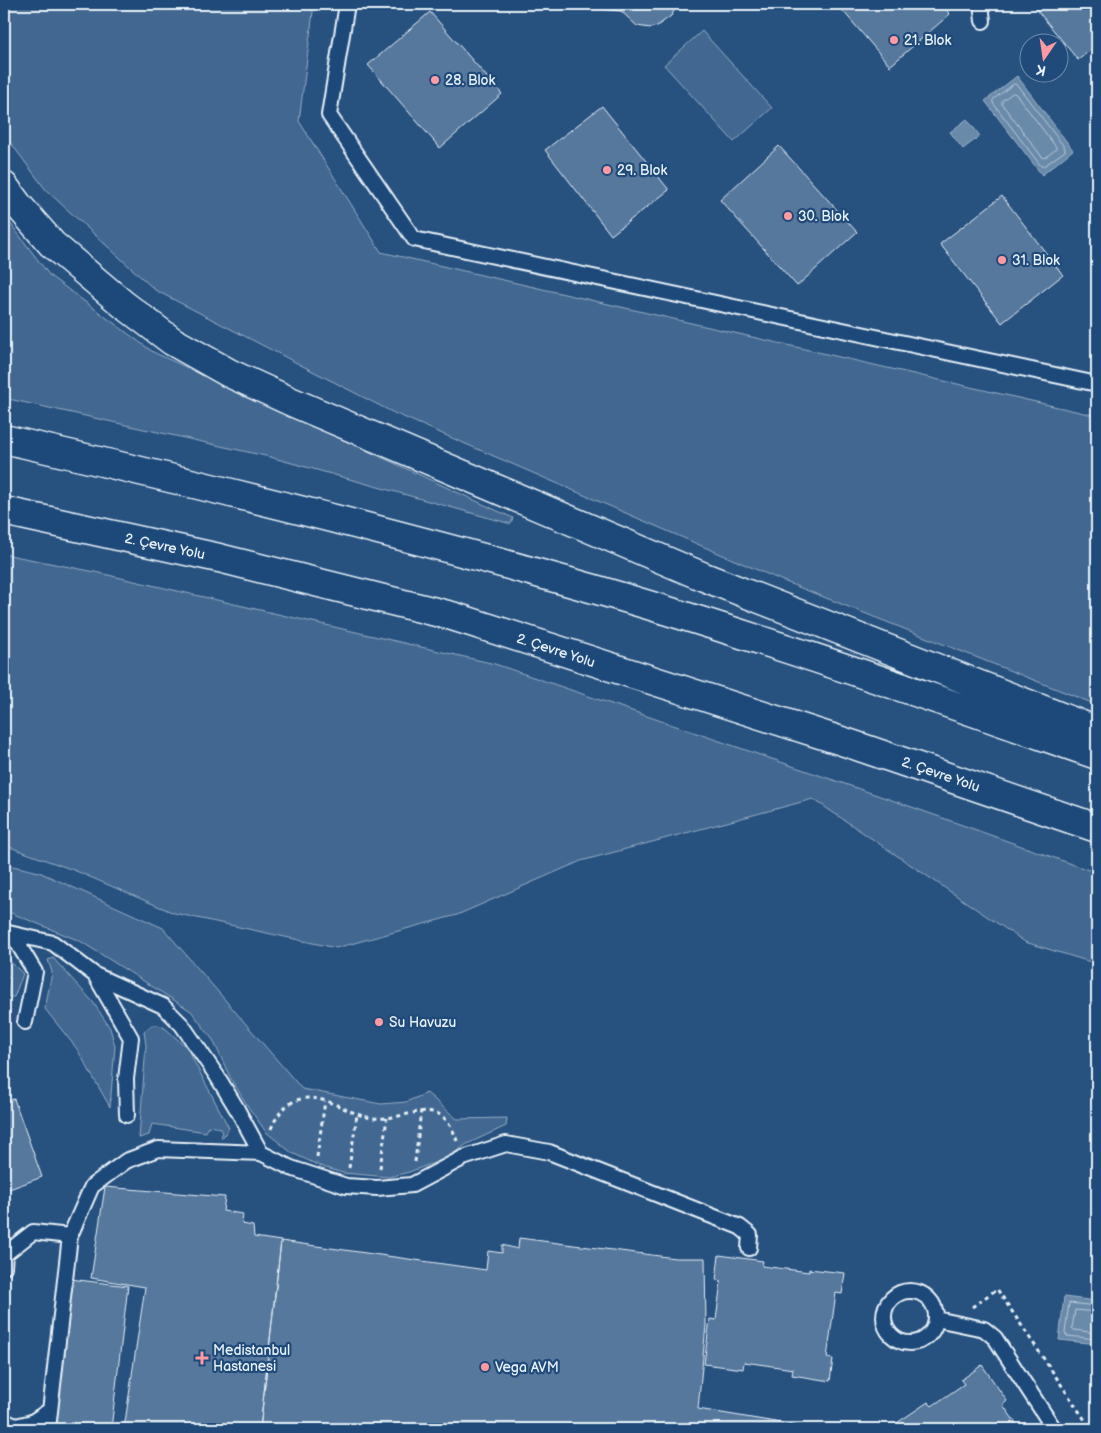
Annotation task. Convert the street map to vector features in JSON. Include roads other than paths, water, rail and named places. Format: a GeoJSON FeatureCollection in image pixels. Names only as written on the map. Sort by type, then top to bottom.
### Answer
{"type":"FeatureCollection","features":[{"type":"Feature","properties":{"kind":"highway"},"geometry":{"type":"LineString","coordinates":[[4,186],[52,244],[123,304],[172,341],[229,373],[704,577],[1097,731]]}},
{"type":"Feature","properties":{"kind":"highway"},"geometry":{"type":"LineString","coordinates":[[4,439],[333,518],[550,576],[939,700],[1097,755]]}},
{"type":"Feature","properties":{"kind":"highway","name":"2. Çevre Yolu"},"geometry":{"type":"LineString","coordinates":[[4,511],[219,558],[452,616],[842,741],[1097,828]]}},
{"type":"Feature","properties":{"kind":"lane"},"geometry":{"type":"LineString","coordinates":[[347,4],[329,115],[414,239],[1097,384]]}},
{"type":"Feature","properties":{"kind":"lane"},"geometry":{"type":"LineString","coordinates":[[981,4],[983,21]]}},
{"type":"Feature","properties":{"kind":"lane"},"geometry":{"type":"LineString","coordinates":[[8,933],[53,943],[95,975],[163,1006],[182,1025],[237,1108],[261,1153]]}},
{"type":"Feature","properties":{"kind":"lane"},"geometry":{"type":"LineString","coordinates":[[8,933],[35,972],[25,1022]]}},
{"type":"Feature","properties":{"kind":"lane"},"geometry":{"type":"LineString","coordinates":[[95,975],[131,1038],[126,1080],[127,1116]]}},
{"type":"Feature","properties":{"kind":"lane"},"geometry":{"type":"LineString","coordinates":[[48,1429],[70,1236],[92,1186],[126,1161],[158,1149],[261,1153],[291,1168],[346,1186],[377,1188],[412,1185],[463,1158],[506,1144],[549,1152],[740,1227],[750,1235],[749,1248]]}},
{"type":"Feature","properties":{"kind":"lane"},"geometry":{"type":"LineString","coordinates":[[4,1268],[6,1254],[33,1232],[70,1236]]}},
{"type":"Feature","properties":{"kind":"lane"},"geometry":{"type":"LineString","coordinates":[[936,1320],[984,1329],[994,1338],[1054,1429]]}},
{"type":"Feature","properties":{"kind":"lane"},"geometry":{"type":"LineString","coordinates":[[4,1421],[16,1426],[32,1422],[50,1410]]}},
{"type":"Feature","properties":{"kind":"water"},"geometry":{"type":"Polygon","coordinates":[[[1017,76],[1018,82],[1022,82],[1073,150],[1042,175],[985,101],[1017,76]]]}},
{"type":"Feature","properties":{"kind":"water"},"geometry":{"type":"Polygon","coordinates":[[[967,119],[980,136],[963,149],[950,132],[967,119]]]}},
{"type":"Feature","properties":{"kind":"water"},"geometry":{"type":"Polygon","coordinates":[[[1064,1297],[1097,1301],[1097,1344],[1059,1340],[1064,1297]]]}},
{"type":"Feature","properties":{"kind":"place","name":"21. Blok"},"geometry":{"type":"Point","coordinates":[894,40]}},
{"type":"Feature","properties":{"kind":"place","name":"28. Blok"},"geometry":{"type":"Point","coordinates":[435,80]}},
{"type":"Feature","properties":{"kind":"place","name":"29. Blok"},"geometry":{"type":"Point","coordinates":[607,170]}},
{"type":"Feature","properties":{"kind":"place","name":"30. Blok"},"geometry":{"type":"Point","coordinates":[788,216]}},
{"type":"Feature","properties":{"kind":"place","name":"31. Blok"},"geometry":{"type":"Point","coordinates":[1002,260]}},
{"type":"Feature","properties":{"kind":"place","name":"Su Havuzu"},"geometry":{"type":"Point","coordinates":[379,1022]}},
{"type":"Feature","properties":{"kind":"place","name":"Medistanbul Hastanesi"},"geometry":{"type":"Point","coordinates":[202,1358]}},
{"type":"Feature","properties":{"kind":"place","name":"Vega AVM"},"geometry":{"type":"Point","coordinates":[485,1367]}}]}
